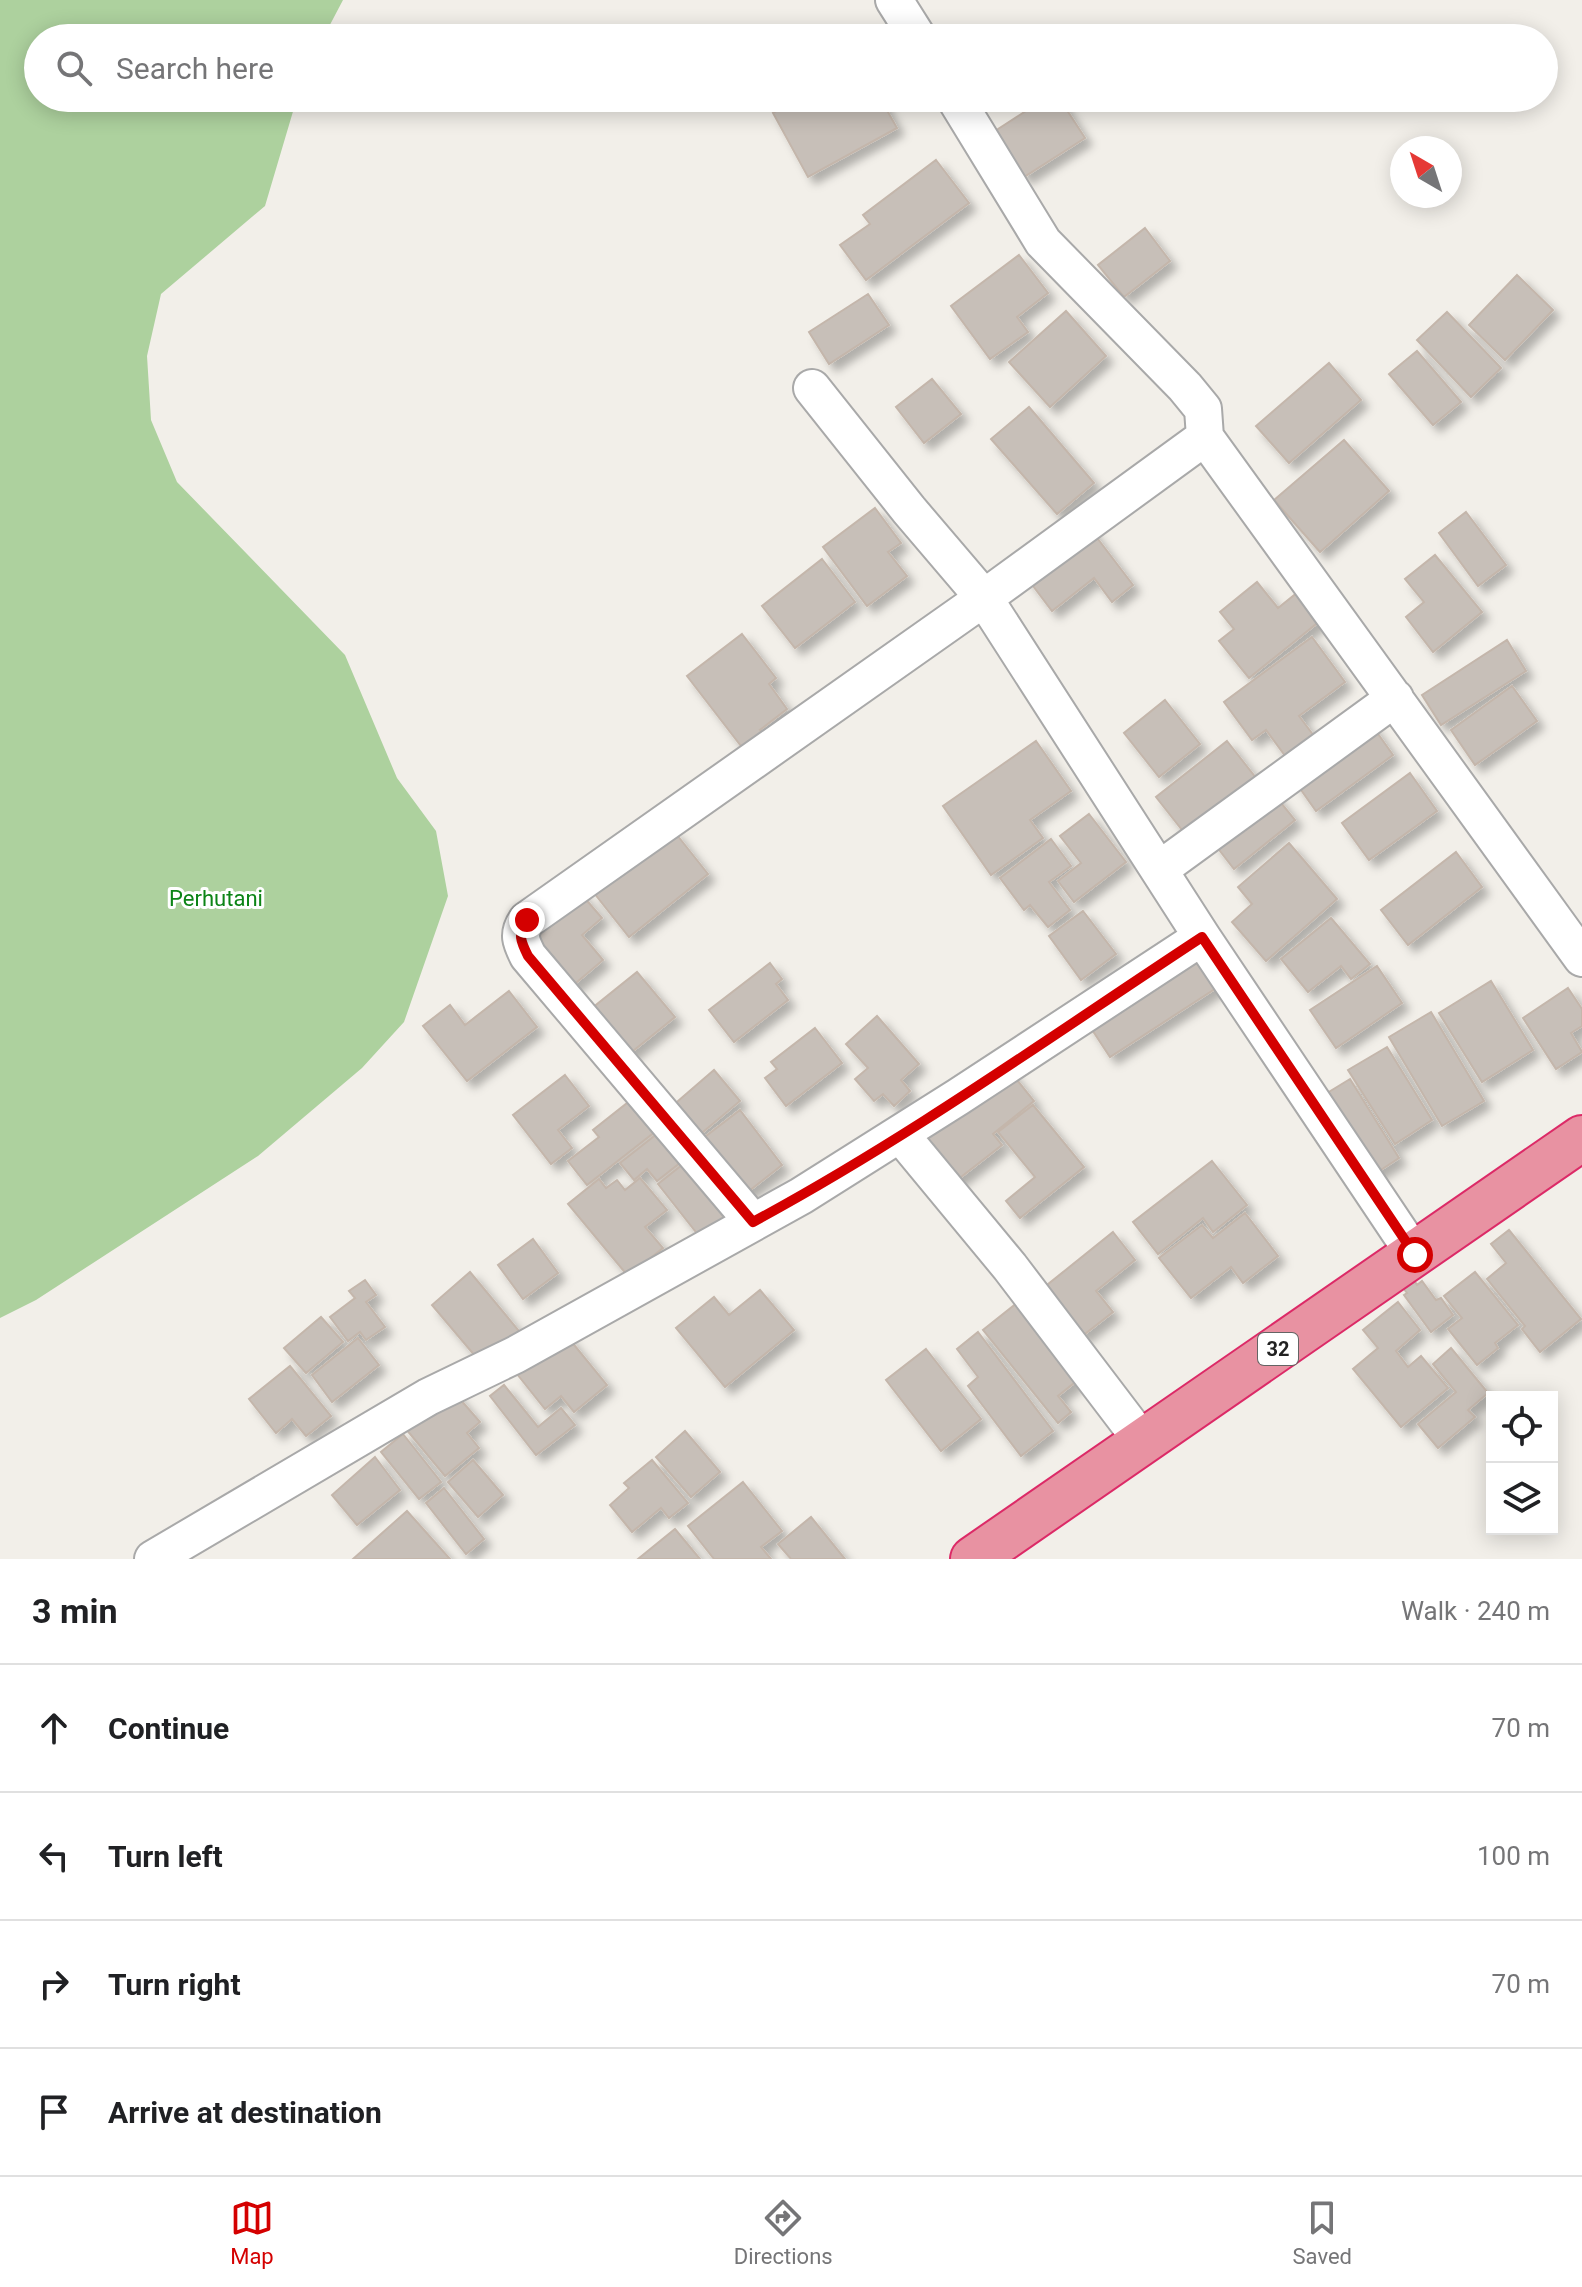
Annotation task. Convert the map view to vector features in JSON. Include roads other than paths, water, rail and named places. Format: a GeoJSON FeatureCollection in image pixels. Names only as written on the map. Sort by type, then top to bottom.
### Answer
{"type":"FeatureCollection","features":[{"type":"Feature","properties":{"kind":"highway","name":"32"},"geometry":{"type":"LineString","coordinates":[[973,1559],[1582,1138]]}},
{"type":"Feature","properties":{"kind":"street"},"geometry":{"type":"LineString","coordinates":[[894,0],[909,24]]}},
{"type":"Feature","properties":{"kind":"street"},"geometry":{"type":"LineString","coordinates":[[964,112],[1043,242],[1203,409],[1205,437],[1582,958]]}},
{"type":"Feature","properties":{"kind":"street"},"geometry":{"type":"LineString","coordinates":[[812,388],[984,598],[1202,937],[1415,1255]]}},
{"type":"Feature","properties":{"kind":"street"},"geometry":{"type":"LineString","coordinates":[[753,1222],[528,956],[519,939],[521,928],[527,920],[984,598],[1205,437]]}},
{"type":"Feature","properties":{"kind":"street"},"geometry":{"type":"LineString","coordinates":[[1160,869],[1395,698]]}},
{"type":"Feature","properties":{"kind":"street"},"geometry":{"type":"LineString","coordinates":[[153,1559],[428,1397],[515,1355],[801,1196],[1202,937]]}},
{"type":"Feature","properties":{"kind":"street"},"geometry":{"type":"LineString","coordinates":[[900,1134],[1010,1267],[1143,1442]]}},
{"type":"Feature","properties":{"kind":"park label","name":"Perhutani"},"geometry":{"type":"Point","coordinates":[216,898]}}]}
